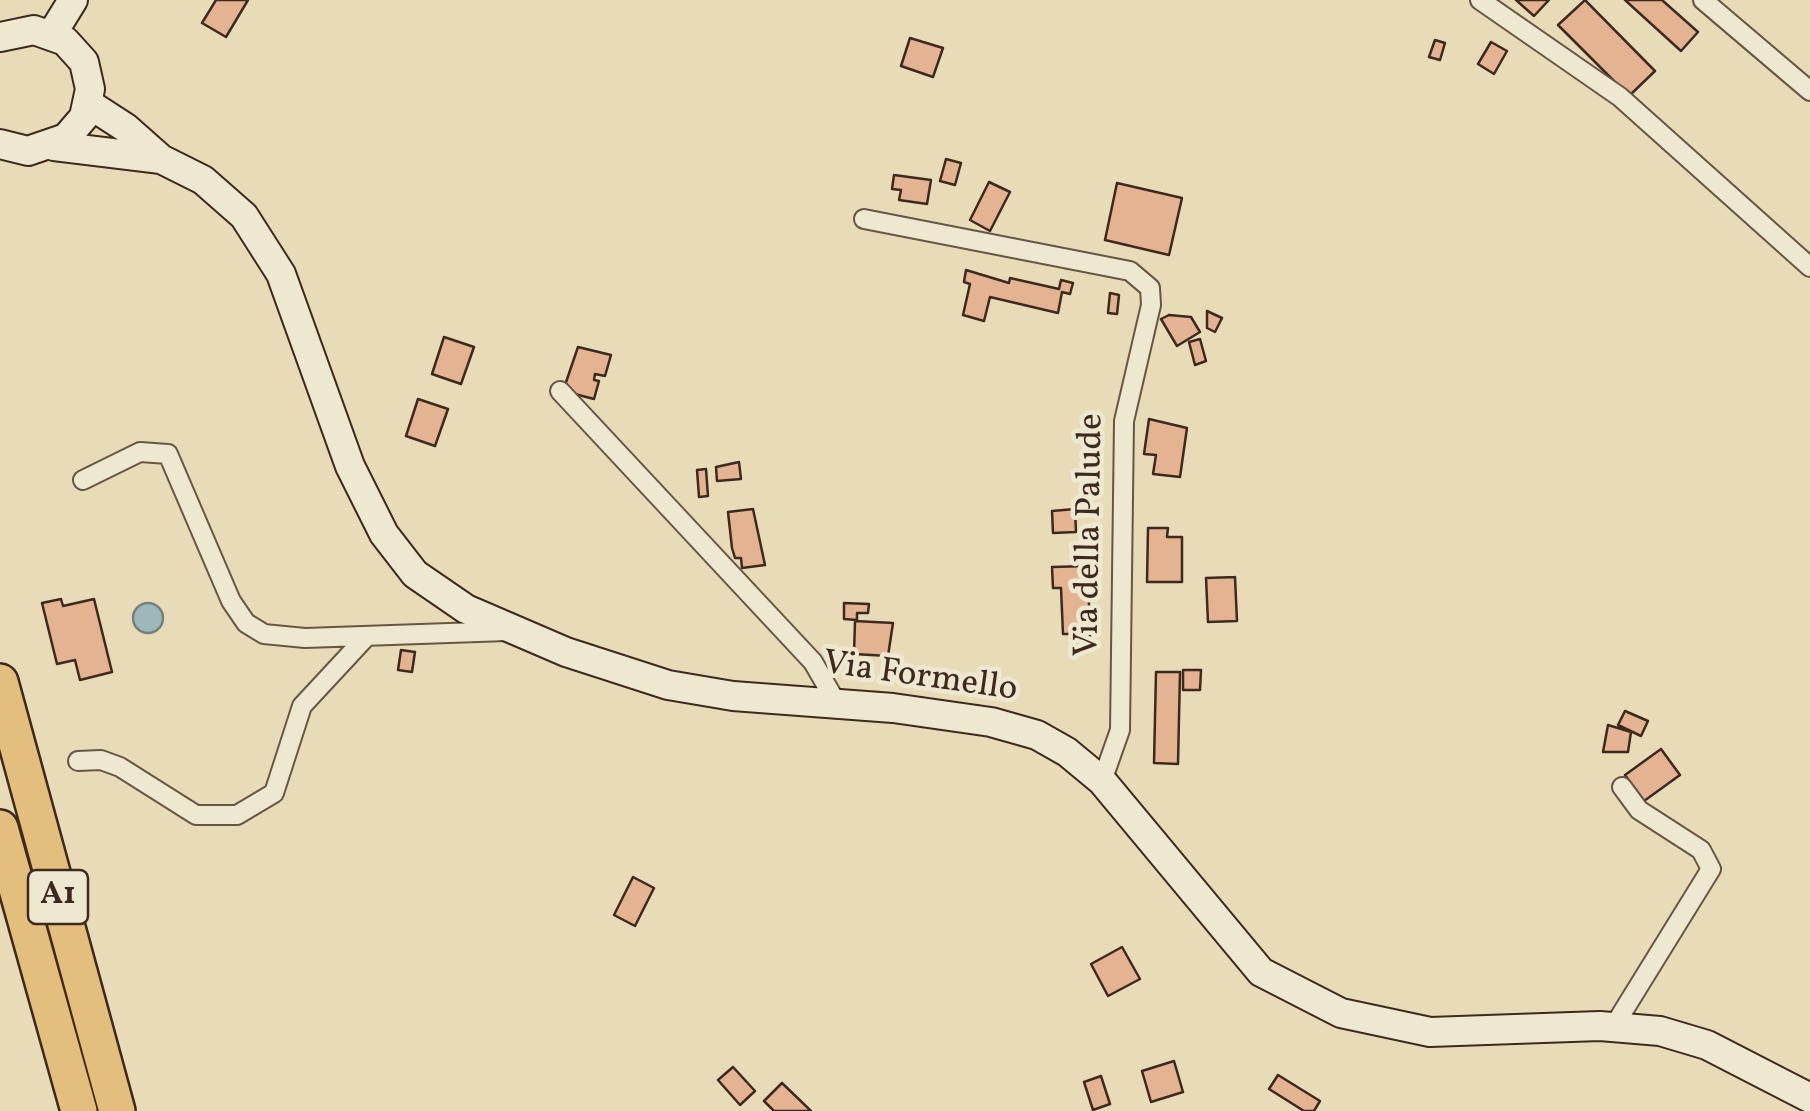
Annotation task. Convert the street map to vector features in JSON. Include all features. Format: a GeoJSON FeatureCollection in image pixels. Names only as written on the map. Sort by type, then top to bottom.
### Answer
{"type":"FeatureCollection","features":[{"type":"Feature","properties":{"kind":"highway","name":"A1"},"geometry":{"type":"LineString","coordinates":[[0,682],[117,1111]]}},
{"type":"Feature","properties":{"kind":"highway","name":"A1"},"geometry":{"type":"LineString","coordinates":[[0,828],[79,1111]]}},
{"type":"Feature","properties":{"kind":"main road"},"geometry":{"type":"LineString","coordinates":[[52,34],[73,0]]}},
{"type":"Feature","properties":{"kind":"main road"},"geometry":{"type":"LineString","coordinates":[[0,37],[34,30],[52,34],[84,62],[89,104],[76,129],[54,146]]}},
{"type":"Feature","properties":{"kind":"main road"},"geometry":{"type":"LineString","coordinates":[[89,104],[160,159]]}},
{"type":"Feature","properties":{"kind":"main road"},"geometry":{"type":"LineString","coordinates":[[0,144],[28,151],[54,146],[160,159]]}},
{"type":"Feature","properties":{"kind":"main road","name":"Via Formello"},"geometry":{"type":"LineString","coordinates":[[160,159],[220,192],[265,244],[289,295],[358,486],[397,555],[447,598],[514,631],[668,685],[743,697],[836,702],[1015,727],[1058,746],[1102,781],[1256,967],[1304,998],[1367,1021],[1419,1032],[1614,1026],[1660,1030],[1697,1041],[1810,1098]]}},
{"type":"Feature","properties":{"kind":"street"},"geometry":{"type":"LineString","coordinates":[[1480,0],[1620,98],[1810,267]]}},
{"type":"Feature","properties":{"kind":"street"},"geometry":{"type":"LineString","coordinates":[[1704,0],[1810,91]]}},
{"type":"Feature","properties":{"kind":"street","name":"Via della Palude"},"geometry":{"type":"LineString","coordinates":[[864,220],[1130,271],[1150,288],[1151,305],[1125,417],[1120,730],[1102,781]]}},
{"type":"Feature","properties":{"kind":"street"},"geometry":{"type":"LineString","coordinates":[[560,390],[814,662],[836,702]]}},
{"type":"Feature","properties":{"kind":"street"},"geometry":{"type":"LineString","coordinates":[[83,480],[129,455],[163,452],[174,463],[231,601],[246,622],[264,634],[288,638],[514,631]]}},
{"type":"Feature","properties":{"kind":"street"},"geometry":{"type":"LineString","coordinates":[[78,760],[95,759],[120,767],[196,815],[220,818],[241,813],[274,794],[302,706],[367,636]]}},
{"type":"Feature","properties":{"kind":"street"},"geometry":{"type":"LineString","coordinates":[[1614,1026],[1710,869],[1701,850],[1640,810],[1622,786]]}},
{"type":"Feature","properties":{"kind":"water"},"geometry":{"type":"Polygon","coordinates":[[[148,603],[158,608],[163,618],[158,628],[148,633],[138,628],[133,618],[138,608],[148,603]]]}},
{"type":"Feature","properties":{"kind":"building"},"geometry":{"type":"Polygon","coordinates":[[[216,0],[248,0],[226,37],[202,23],[216,0]]]}},
{"type":"Feature","properties":{"kind":"building"},"geometry":{"type":"Polygon","coordinates":[[[1516,0],[1549,0],[1534,16],[1516,0]]]}},
{"type":"Feature","properties":{"kind":"building"},"geometry":{"type":"Polygon","coordinates":[[[1585,0],[1655,71],[1629,96],[1558,25],[1585,0]]]}},
{"type":"Feature","properties":{"kind":"building"},"geometry":{"type":"Polygon","coordinates":[[[1625,0],[1662,0],[1698,32],[1681,51],[1625,0]]]}},
{"type":"Feature","properties":{"kind":"building"},"geometry":{"type":"Polygon","coordinates":[[[910,38],[943,48],[933,77],[901,66],[910,38]]]}},
{"type":"Feature","properties":{"kind":"building"},"geometry":{"type":"Polygon","coordinates":[[[1435,40],[1445,43],[1440,60],[1429,57],[1435,40]]]}},
{"type":"Feature","properties":{"kind":"building"},"geometry":{"type":"Polygon","coordinates":[[[1491,42],[1507,51],[1494,74],[1478,64],[1491,42]]]}},
{"type":"Feature","properties":{"kind":"building"},"geometry":{"type":"Polygon","coordinates":[[[946,159],[961,163],[955,185],[940,181],[946,159]]]}},
{"type":"Feature","properties":{"kind":"building"},"geometry":{"type":"Polygon","coordinates":[[[894,175],[931,180],[927,204],[899,200],[901,190],[892,189],[894,175]]]}},
{"type":"Feature","properties":{"kind":"building"},"geometry":{"type":"Polygon","coordinates":[[[989,182],[1010,192],[990,231],[970,220],[989,182]]]}},
{"type":"Feature","properties":{"kind":"building"},"geometry":{"type":"Polygon","coordinates":[[[1117,183],[1182,198],[1169,255],[1105,240],[1117,183]]]}},
{"type":"Feature","properties":{"kind":"building"},"geometry":{"type":"Polygon","coordinates":[[[966,270],[1009,283],[1010,278],[1059,289],[1061,280],[1073,283],[1070,294],[1062,292],[1058,313],[990,297],[984,321],[963,315],[970,284],[964,282],[966,270]]]}},
{"type":"Feature","properties":{"kind":"building"},"geometry":{"type":"Polygon","coordinates":[[[1110,293],[1119,295],[1117,314],[1108,313],[1110,293]]]}},
{"type":"Feature","properties":{"kind":"building"},"geometry":{"type":"Polygon","coordinates":[[[1207,311],[1222,318],[1215,332],[1207,328],[1207,311]]]}},
{"type":"Feature","properties":{"kind":"building"},"geometry":{"type":"Polygon","coordinates":[[[1169,315],[1191,317],[1200,332],[1177,346],[1161,319],[1169,315]]]}},
{"type":"Feature","properties":{"kind":"building"},"geometry":{"type":"Polygon","coordinates":[[[444,337],[474,347],[461,384],[432,374],[444,337]]]}},
{"type":"Feature","properties":{"kind":"building"},"geometry":{"type":"Polygon","coordinates":[[[1200,339],[1206,361],[1195,365],[1189,342],[1200,339]]]}},
{"type":"Feature","properties":{"kind":"building"},"geometry":{"type":"Polygon","coordinates":[[[578,347],[611,355],[605,376],[595,374],[594,380],[599,381],[594,399],[563,391],[578,347]]]}},
{"type":"Feature","properties":{"kind":"building"},"geometry":{"type":"Polygon","coordinates":[[[418,399],[448,409],[435,446],[406,436],[418,399]]]}},
{"type":"Feature","properties":{"kind":"building"},"geometry":{"type":"Polygon","coordinates":[[[1149,419],[1187,428],[1180,477],[1153,474],[1156,455],[1144,454],[1149,419]]]}},
{"type":"Feature","properties":{"kind":"building"},"geometry":{"type":"Polygon","coordinates":[[[739,462],[741,479],[717,481],[716,467],[739,462]]]}},
{"type":"Feature","properties":{"kind":"building"},"geometry":{"type":"Polygon","coordinates":[[[706,469],[708,496],[699,497],[697,470],[706,469]]]}},
{"type":"Feature","properties":{"kind":"building"},"geometry":{"type":"Polygon","coordinates":[[[753,509],[765,565],[742,568],[741,558],[735,558],[732,548],[728,512],[753,509]]]}},
{"type":"Feature","properties":{"kind":"building"},"geometry":{"type":"Polygon","coordinates":[[[1075,509],[1076,532],[1053,533],[1052,511],[1075,509]]]}},
{"type":"Feature","properties":{"kind":"building"},"geometry":{"type":"Polygon","coordinates":[[[1148,528],[1168,528],[1167,537],[1182,537],[1182,582],[1147,582],[1148,528]]]}},
{"type":"Feature","properties":{"kind":"building"},"geometry":{"type":"Polygon","coordinates":[[[1088,566],[1090,642],[1071,642],[1071,634],[1063,634],[1061,588],[1053,588],[1052,567],[1088,566]]]}},
{"type":"Feature","properties":{"kind":"building"},"geometry":{"type":"Polygon","coordinates":[[[1235,577],[1237,621],[1208,622],[1206,578],[1235,577]]]}},
{"type":"Feature","properties":{"kind":"building"},"geometry":{"type":"Polygon","coordinates":[[[61,599],[63,606],[94,599],[112,672],[80,680],[75,660],[57,664],[42,603],[61,599]]]}},
{"type":"Feature","properties":{"kind":"building"},"geometry":{"type":"Polygon","coordinates":[[[844,603],[869,604],[868,613],[857,613],[857,620],[844,619],[844,603]]]}},
{"type":"Feature","properties":{"kind":"building"},"geometry":{"type":"Polygon","coordinates":[[[855,621],[893,623],[888,656],[854,654],[855,621]]]}},
{"type":"Feature","properties":{"kind":"building"},"geometry":{"type":"Polygon","coordinates":[[[401,650],[415,652],[412,672],[398,670],[401,650]]]}},
{"type":"Feature","properties":{"kind":"building"},"geometry":{"type":"Polygon","coordinates":[[[1183,670],[1201,670],[1200,690],[1183,690],[1183,670]]]}},
{"type":"Feature","properties":{"kind":"building"},"geometry":{"type":"Polygon","coordinates":[[[1156,672],[1180,672],[1178,764],[1154,763],[1156,672]]]}},
{"type":"Feature","properties":{"kind":"building"},"geometry":{"type":"Polygon","coordinates":[[[1625,711],[1648,721],[1641,736],[1618,725],[1625,711]]]}},
{"type":"Feature","properties":{"kind":"building"},"geometry":{"type":"Polygon","coordinates":[[[1608,725],[1631,732],[1628,752],[1603,752],[1608,725]]]}},
{"type":"Feature","properties":{"kind":"building"},"geometry":{"type":"Polygon","coordinates":[[[1661,749],[1680,775],[1644,801],[1625,775],[1661,749]]]}},
{"type":"Feature","properties":{"kind":"building"},"geometry":{"type":"Polygon","coordinates":[[[633,877],[654,888],[635,926],[614,915],[633,877]]]}},
{"type":"Feature","properties":{"kind":"building"},"geometry":{"type":"Polygon","coordinates":[[[1122,947],[1140,979],[1108,996],[1091,964],[1122,947]]]}},
{"type":"Feature","properties":{"kind":"building"},"geometry":{"type":"Polygon","coordinates":[[[1174,1061],[1183,1092],[1151,1102],[1142,1071],[1174,1061]]]}},
{"type":"Feature","properties":{"kind":"building"},"geometry":{"type":"Polygon","coordinates":[[[733,1067],[755,1091],[740,1105],[718,1080],[733,1067]]]}},
{"type":"Feature","properties":{"kind":"building"},"geometry":{"type":"Polygon","coordinates":[[[1278,1075],[1320,1101],[1314,1111],[1304,1111],[1269,1089],[1278,1075]]]}},
{"type":"Feature","properties":{"kind":"building"},"geometry":{"type":"Polygon","coordinates":[[[1101,1076],[1110,1104],[1093,1110],[1084,1082],[1101,1076]]]}},
{"type":"Feature","properties":{"kind":"building"},"geometry":{"type":"Polygon","coordinates":[[[782,1083],[811,1111],[774,1111],[764,1101],[782,1083]]]}}]}
